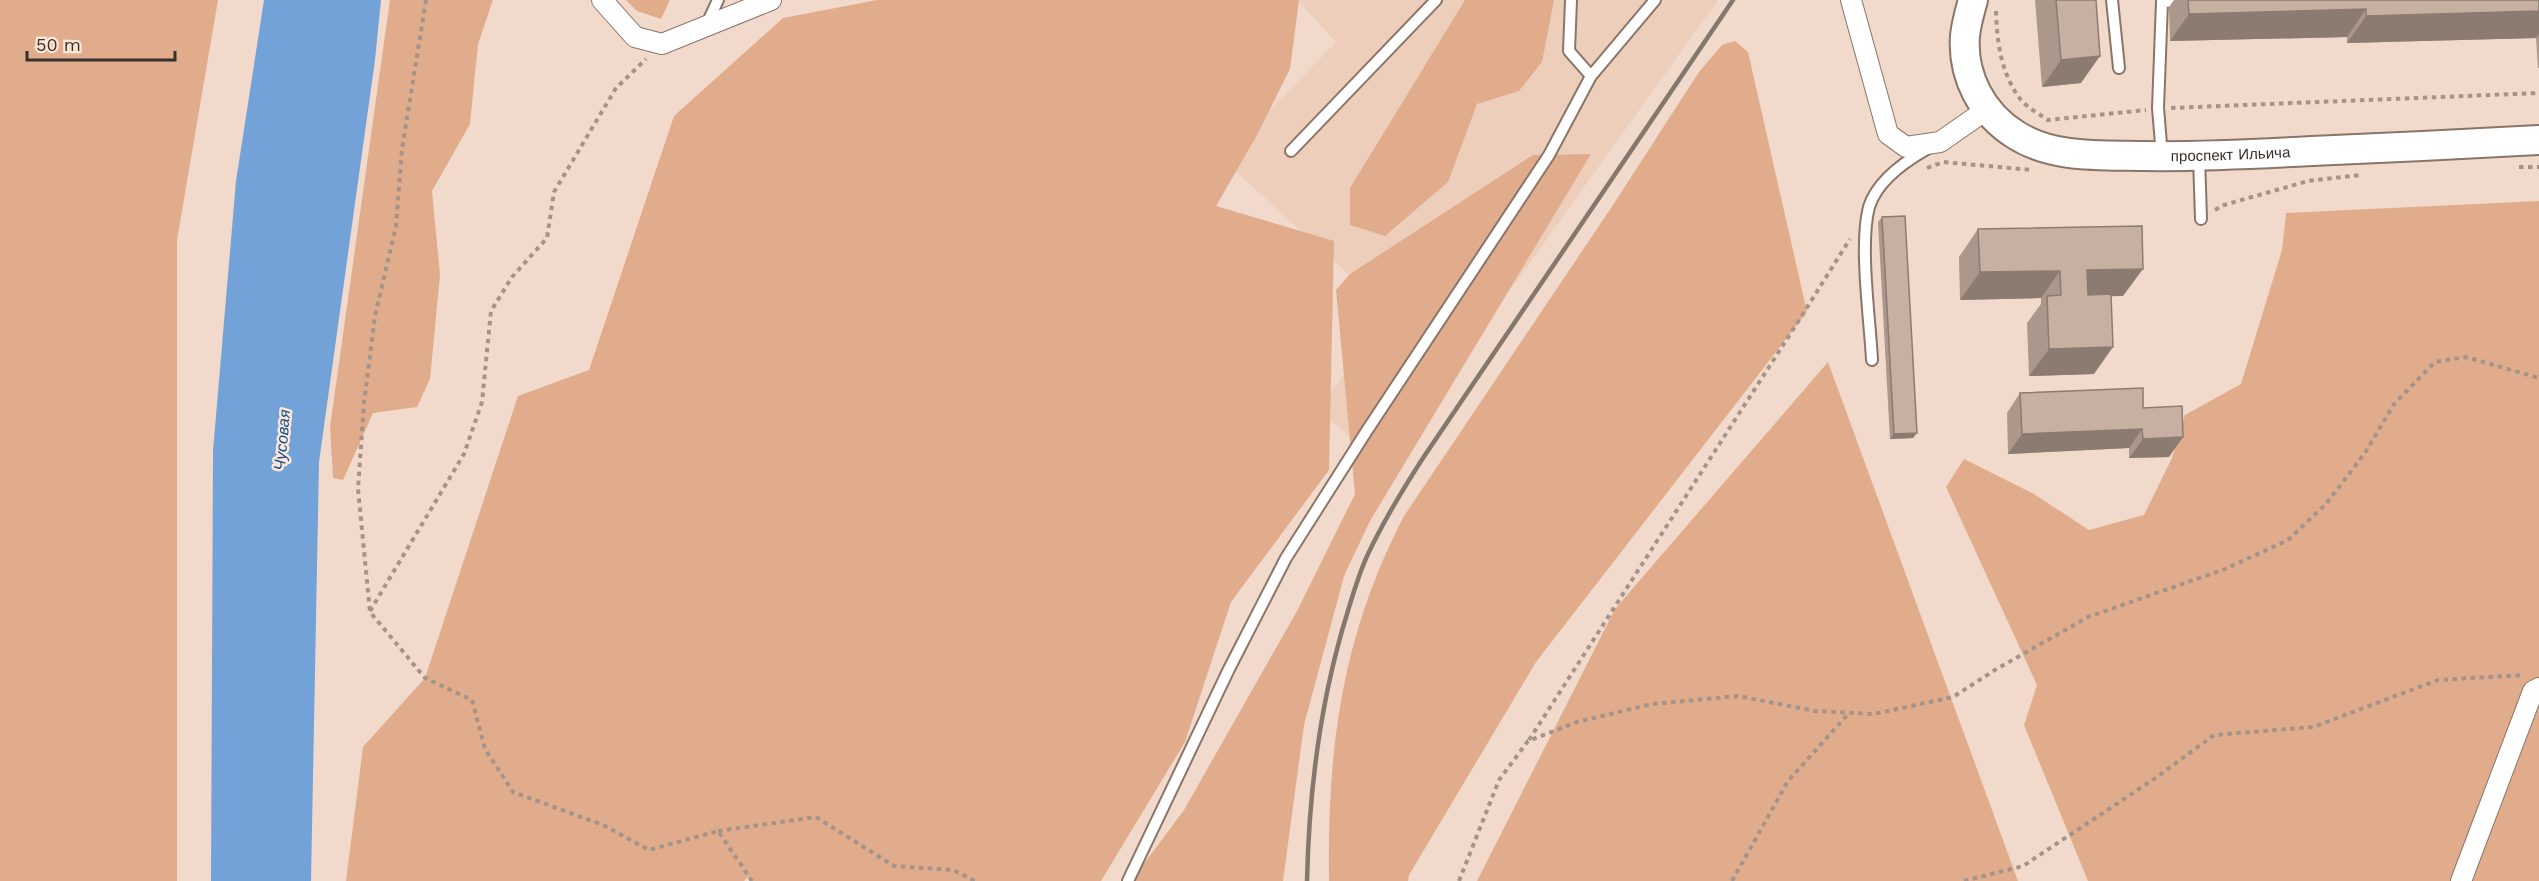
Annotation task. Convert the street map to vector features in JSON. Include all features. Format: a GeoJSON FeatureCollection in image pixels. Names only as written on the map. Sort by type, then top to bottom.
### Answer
{"type":"FeatureCollection","features":[{"type":"Feature","properties":{"kind":"street"},"geometry":{"type":"LineString","coordinates":[[602,0],[635,37],[662,44],[771,0]]}},
{"type":"Feature","properties":{"kind":"street"},"geometry":{"type":"LineString","coordinates":[[1851,0],[1888,134],[1906,147],[1940,142],[1986,110]]}},
{"type":"Feature","properties":{"kind":"street","name":"проспект Ильича"},"geometry":{"type":"LineString","coordinates":[[1984,3],[1965,36],[1967,63],[1974,89],[1986,110],[2017,136],[2054,150],[2081,155],[2199,157],[2539,140]]}},
{"type":"Feature","properties":{"kind":"street"},"geometry":{"type":"LineString","coordinates":[[2462,881],[2533,691],[2533,681]]}},
{"type":"Feature","properties":{"kind":"lane"},"geometry":{"type":"LineString","coordinates":[[706,26],[718,0]]}},
{"type":"Feature","properties":{"kind":"lane"},"geometry":{"type":"LineString","coordinates":[[1291,151],[1436,0]]}},
{"type":"Feature","properties":{"kind":"lane"},"geometry":{"type":"LineString","coordinates":[[1571,0],[1569,51],[1591,76]]}},
{"type":"Feature","properties":{"kind":"lane"},"geometry":{"type":"LineString","coordinates":[[1128,881],[1229,669],[1286,558],[1366,432],[1549,155],[1591,76],[1655,0]]}},
{"type":"Feature","properties":{"kind":"lane"},"geometry":{"type":"LineString","coordinates":[[2112,0],[2119,68]]}},
{"type":"Feature","properties":{"kind":"lane"},"geometry":{"type":"LineString","coordinates":[[2162,156],[2158,108],[2162,2],[2197,1]]}},
{"type":"Feature","properties":{"kind":"lane"},"geometry":{"type":"LineString","coordinates":[[1872,360],[1865,245],[1869,206],[1888,175],[1916,155],[1940,142]]}},
{"type":"Feature","properties":{"kind":"lane"},"geometry":{"type":"LineString","coordinates":[[2199,157],[2200,219]]}},
{"type":"Feature","properties":{"kind":"path"},"geometry":{"type":"LineString","coordinates":[[426,0],[402,149],[396,226],[375,316],[364,403],[358,489],[370,612],[425,678],[472,700],[485,749],[513,792],[603,825],[650,850],[718,831],[816,817],[894,866],[953,870],[975,881]]}},
{"type":"Feature","properties":{"kind":"path"},"geometry":{"type":"LineString","coordinates":[[1984,3],[2008,79],[2023,102],[2048,120],[2158,108],[2539,93]]}},
{"type":"Feature","properties":{"kind":"path"},"geometry":{"type":"LineString","coordinates":[[370,612],[464,454],[482,402],[491,311],[512,277],[547,238],[554,192],[616,88],[662,44]]}},
{"type":"Feature","properties":{"kind":"path"},"geometry":{"type":"LineString","coordinates":[[1921,171],[1943,162],[2041,171]]}},
{"type":"Feature","properties":{"kind":"path"},"geometry":{"type":"LineString","coordinates":[[2517,167],[2539,167]]}},
{"type":"Feature","properties":{"kind":"path"},"geometry":{"type":"LineString","coordinates":[[2200,219],[2224,205],[2308,181],[2365,174]]}},
{"type":"Feature","properties":{"kind":"path"},"geometry":{"type":"LineString","coordinates":[[1458,881],[1499,780],[1528,741],[1796,325],[1869,206]]}},
{"type":"Feature","properties":{"kind":"path"},"geometry":{"type":"LineString","coordinates":[[1528,741],[1577,722],[1652,704],[1738,696],[1815,711],[1874,714],[1953,697],[2088,617],[2225,569],[2288,540],[2326,504],[2364,453],[2394,404],[2435,362],[2466,357],[2539,378]]}},
{"type":"Feature","properties":{"kind":"path"},"geometry":{"type":"LineString","coordinates":[[1964,881],[2023,866],[2154,779],[2214,735],[2313,727],[2438,680],[2533,681]]}},
{"type":"Feature","properties":{"kind":"path"},"geometry":{"type":"LineString","coordinates":[[1732,881],[1788,781],[1850,713]]}},
{"type":"Feature","properties":{"kind":"path"},"geometry":{"type":"LineString","coordinates":[[718,831],[752,881]]}},
{"type":"Feature","properties":{"kind":"shaded area"},"geometry":{"type":"Polygon","coordinates":[[[0,0],[218,0],[177,240],[177,881],[0,881],[0,0]]]}},
{"type":"Feature","properties":{"kind":"shaded area"},"geometry":{"type":"Polygon","coordinates":[[[390,0],[493,0],[478,44],[470,124],[432,191],[440,275],[430,379],[417,407],[373,413],[343,480],[333,478],[330,427],[390,0]]]}},
{"type":"Feature","properties":{"kind":"shaded area"},"geometry":{"type":"Polygon","coordinates":[[[626,0],[670,0],[661,19],[637,11],[626,0]]]}},
{"type":"Feature","properties":{"kind":"shaded area"},"geometry":{"type":"Polygon","coordinates":[[[877,0],[1299,0],[1290,69],[1257,135],[1216,206],[1334,241],[1329,470],[1231,602],[1185,742],[1101,881],[749,881],[748,877],[744,881],[346,881],[363,747],[425,678],[518,396],[589,370],[674,116],[783,18],[877,0]]]}},
{"type":"Feature","properties":{"kind":"shaded area"},"geometry":{"type":"Polygon","coordinates":[[[1297,0],[1718,0],[1385,465],[1318,410],[1390,312],[1222,159],[1336,42],[1297,0]]]}},
{"type":"Feature","properties":{"kind":"shaded area"},"geometry":{"type":"Polygon","coordinates":[[[1465,0],[1554,0],[1542,62],[1519,91],[1477,104],[1448,182],[1385,236],[1350,225],[1350,188],[1465,0]]]}},
{"type":"Feature","properties":{"kind":"shaded area"},"geometry":{"type":"Polygon","coordinates":[[[1735,41],[1748,52],[1807,312],[1536,662],[1409,875],[1408,881],[1329,881],[1331,785],[1342,693],[1352,649],[1366,605],[1383,560],[1404,516],[1611,208],[1699,72],[1722,45],[1735,41]]]}},
{"type":"Feature","properties":{"kind":"shaded area"},"geometry":{"type":"Polygon","coordinates":[[[1591,154],[1370,521],[1344,576],[1304,725],[1283,881],[1131,881],[1184,810],[1297,611],[1355,494],[1336,290],[1350,274],[1533,155],[1591,154]]]}},
{"type":"Feature","properties":{"kind":"shaded area"},"geometry":{"type":"Polygon","coordinates":[[[2539,201],[2539,689],[2456,881],[2088,881],[2024,725],[2037,685],[1946,487],[1964,459],[2034,494],[2089,530],[2144,515],[2172,458],[2185,415],[2241,384],[2282,250],[2286,213],[2539,201]]]}},
{"type":"Feature","properties":{"kind":"shaded area"},"geometry":{"type":"Polygon","coordinates":[[[1828,362],[2018,881],[1477,881],[1615,609],[1828,362]]]}},
{"type":"Feature","properties":{"kind":"shaded area"},"geometry":{"type":"Polygon","coordinates":[[[2539,702],[2539,881],[2470,881],[2539,702]]]}},
{"type":"Feature","properties":{"kind":"water","name":"Чусовая"},"geometry":{"type":"Polygon","coordinates":[[[264,0],[381,0],[375,60],[319,462],[311,881],[211,881],[213,451],[236,181],[264,0]]]}},
{"type":"Feature","properties":{"kind":"building"},"geometry":{"type":"Polygon","coordinates":[[[2056,0],[2096,0],[2100,56],[2061,60],[2056,0]]]}},
{"type":"Feature","properties":{"kind":"building"},"geometry":{"type":"Polygon","coordinates":[[[2188,0],[2539,0],[2539,11],[2366,16],[2366,9],[2189,14],[2188,0]]]}},
{"type":"Feature","properties":{"kind":"building"},"geometry":{"type":"Polygon","coordinates":[[[1905,216],[1917,433],[1894,434],[1882,217],[1905,216]]]}},
{"type":"Feature","properties":{"kind":"building"},"geometry":{"type":"Polygon","coordinates":[[[2142,226],[2143,269],[2087,270],[2088,295],[2111,294],[2113,347],[2049,349],[2047,296],[2061,295],[2060,271],[1980,272],[1978,229],[2142,226]]]}},
{"type":"Feature","properties":{"kind":"building"},"geometry":{"type":"Polygon","coordinates":[[[2143,388],[2143,408],[2182,406],[2183,437],[2143,439],[2142,429],[2022,434],[2020,393],[2143,388]]]}},
{"type":"Feature","properties":{"kind":"railway"},"geometry":{"type":"LineString","coordinates":[[1307,881],[1313,779],[1323,713],[1338,647],[1356,584],[1368,554],[1423,458],[1733,0]]}}]}
